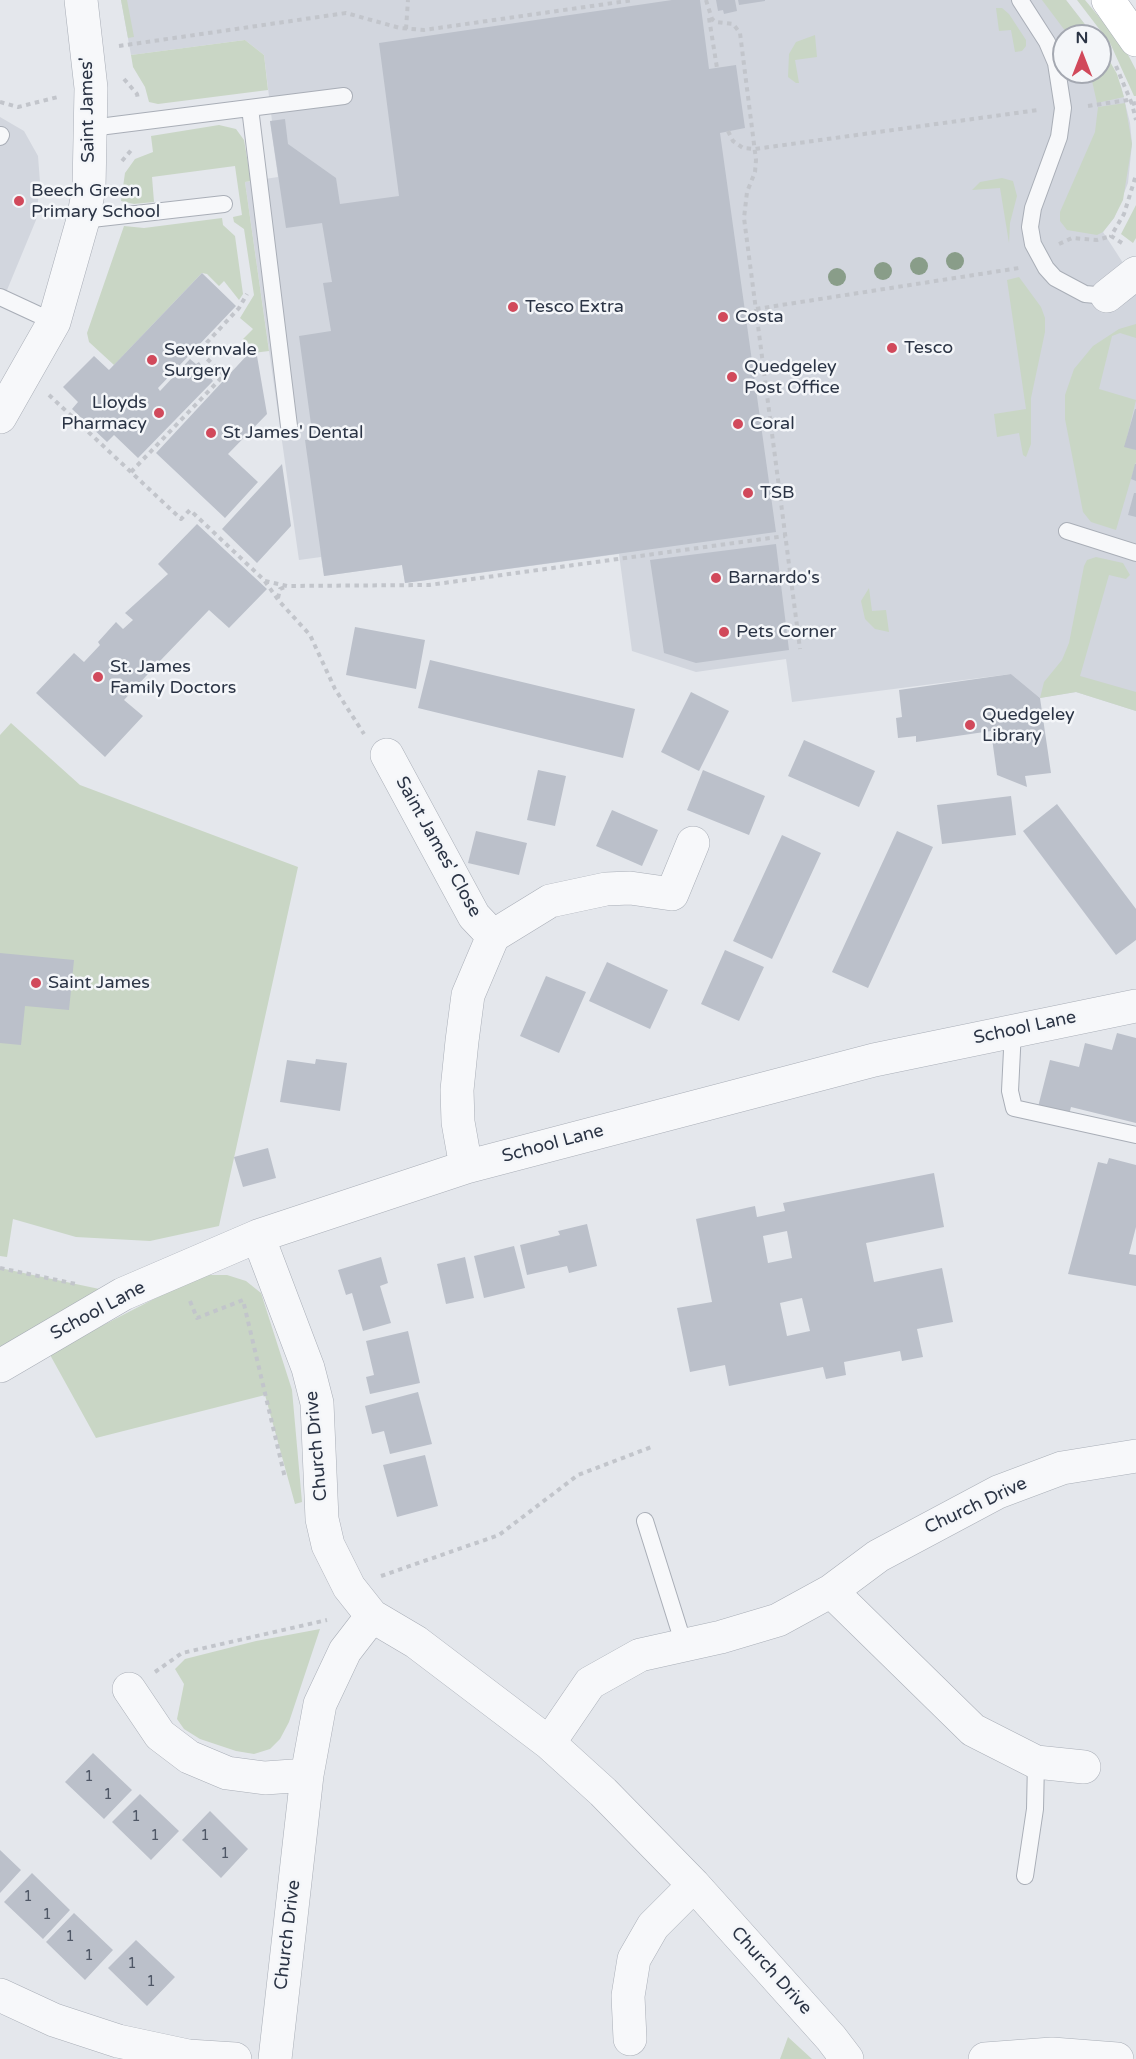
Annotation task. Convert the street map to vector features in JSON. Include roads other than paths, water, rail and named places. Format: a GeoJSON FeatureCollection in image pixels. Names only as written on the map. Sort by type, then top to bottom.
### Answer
{"type":"FeatureCollection","features":[{"type":"Feature","properties":{"kind":"street","name":"Saint James'"},"geometry":{"type":"LineString","coordinates":[[0,417],[54,322],[83,220],[88,188],[92,128],[91,88],[81,0]]}},
{"type":"Feature","properties":{"kind":"street"},"geometry":{"type":"LineString","coordinates":[[1108,0],[1125,51]]}},
{"type":"Feature","properties":{"kind":"street"},"geometry":{"type":"LineString","coordinates":[[1121,297],[1132,259]]}},
{"type":"Feature","properties":{"kind":"street","name":"Saint James' Close"},"geometry":{"type":"LineString","coordinates":[[387,755],[474,916],[493,936]]}},
{"type":"Feature","properties":{"kind":"street","name":"Saint James' Close"},"geometry":{"type":"LineString","coordinates":[[466,1167],[458,1122],[462,1041],[468,995],[493,936],[550,901],[606,889],[630,888],[672,894],[693,843]]}},
{"type":"Feature","properties":{"kind":"street","name":"School Lane"},"geometry":{"type":"LineString","coordinates":[[0,1366],[123,1294],[258,1236],[466,1167],[874,1060],[1136,1006]]}},
{"type":"Feature","properties":{"kind":"street","name":"Church Drive"},"geometry":{"type":"LineString","coordinates":[[258,1236],[308,1368],[317,1403],[322,1519],[328,1545],[362,1603],[549,1743],[603,1792],[694,1885],[831,2038],[847,2059]]}},
{"type":"Feature","properties":{"kind":"street","name":"Church Drive"},"geometry":{"type":"LineString","coordinates":[[549,1743],[590,1683],[640,1655],[722,1637],[778,1620],[831,1592],[878,1556],[998,1492],[1062,1468],[1136,1456]]}},
{"type":"Feature","properties":{"kind":"street"},"geometry":{"type":"LineString","coordinates":[[831,1592],[973,1730],[1036,1762],[1084,1767]]}},
{"type":"Feature","properties":{"kind":"street","name":"Church Drive"},"geometry":{"type":"LineString","coordinates":[[275,2059],[307,1775],[320,1704],[345,1651],[362,1603]]}},
{"type":"Feature","properties":{"kind":"street"},"geometry":{"type":"LineString","coordinates":[[129,1689],[160,1735],[189,1757],[227,1773],[265,1778],[307,1775]]}},
{"type":"Feature","properties":{"kind":"street"},"geometry":{"type":"LineString","coordinates":[[630,2040],[628,1996],[634,1959],[653,1926],[694,1885]]}},
{"type":"Feature","properties":{"kind":"street"},"geometry":{"type":"LineString","coordinates":[[0,1995],[54,2020],[118,2041],[188,2055],[235,2059]]}},
{"type":"Feature","properties":{"kind":"street"},"geometry":{"type":"LineString","coordinates":[[986,2059],[1052,2054],[1117,2059]]}},
{"type":"Feature","properties":{"kind":"lane"},"geometry":{"type":"LineString","coordinates":[[1020,0],[1047,42],[1056,63],[1063,108],[1059,137],[1034,208],[1030,227],[1038,256],[1055,278],[1070,287],[1085,294],[1121,297]]}},
{"type":"Feature","properties":{"kind":"lane"},"geometry":{"type":"LineString","coordinates":[[92,128],[344,96]]}},
{"type":"Feature","properties":{"kind":"lane"},"geometry":{"type":"LineString","coordinates":[[250,108],[289,426]]}},
{"type":"Feature","properties":{"kind":"lane"},"geometry":{"type":"LineString","coordinates":[[83,220],[224,204]]}},
{"type":"Feature","properties":{"kind":"lane"},"geometry":{"type":"LineString","coordinates":[[0,297],[54,322]]}},
{"type":"Feature","properties":{"kind":"lane"},"geometry":{"type":"LineString","coordinates":[[1067,531],[1136,553]]}},
{"type":"Feature","properties":{"kind":"lane"},"geometry":{"type":"LineString","coordinates":[[1013,1030],[1010,1091],[1014,1108],[1136,1136]]}},
{"type":"Feature","properties":{"kind":"lane"},"geometry":{"type":"LineString","coordinates":[[645,1521],[684,1645]]}},
{"type":"Feature","properties":{"kind":"lane"},"geometry":{"type":"LineString","coordinates":[[1024,1876],[1035,1809],[1036,1762]]}},
{"type":"Feature","properties":{"kind":"place","name":"Beech Green Primary School"},"geometry":{"type":"Point","coordinates":[19,201]}},
{"type":"Feature","properties":{"kind":"place","name":"Tesco Extra"},"geometry":{"type":"Point","coordinates":[513,307]}},
{"type":"Feature","properties":{"kind":"place","name":"Costa"},"geometry":{"type":"Point","coordinates":[723,317]}},
{"type":"Feature","properties":{"kind":"place","name":"Tesco"},"geometry":{"type":"Point","coordinates":[892,348]}},
{"type":"Feature","properties":{"kind":"place","name":"Severnvale Surgery"},"geometry":{"type":"Point","coordinates":[152,360]}},
{"type":"Feature","properties":{"kind":"place","name":"Quedgeley Post Office"},"geometry":{"type":"Point","coordinates":[732,377]}},
{"type":"Feature","properties":{"kind":"place","name":"Lloyds Pharmacy"},"geometry":{"type":"Point","coordinates":[159,413]}},
{"type":"Feature","properties":{"kind":"place","name":"Coral"},"geometry":{"type":"Point","coordinates":[738,424]}},
{"type":"Feature","properties":{"kind":"place","name":"St James' Dental"},"geometry":{"type":"Point","coordinates":[211,433]}},
{"type":"Feature","properties":{"kind":"place","name":"TSB"},"geometry":{"type":"Point","coordinates":[748,493]}},
{"type":"Feature","properties":{"kind":"place","name":"Barnardo's"},"geometry":{"type":"Point","coordinates":[716,578]}},
{"type":"Feature","properties":{"kind":"place","name":"Pets Corner"},"geometry":{"type":"Point","coordinates":[724,632]}},
{"type":"Feature","properties":{"kind":"place","name":"St. James Family Doctors"},"geometry":{"type":"Point","coordinates":[98,677]}},
{"type":"Feature","properties":{"kind":"place","name":"Quedgeley Library"},"geometry":{"type":"Point","coordinates":[970,725]}},
{"type":"Feature","properties":{"kind":"place","name":"Saint James"},"geometry":{"type":"Point","coordinates":[36,983]}}]}
